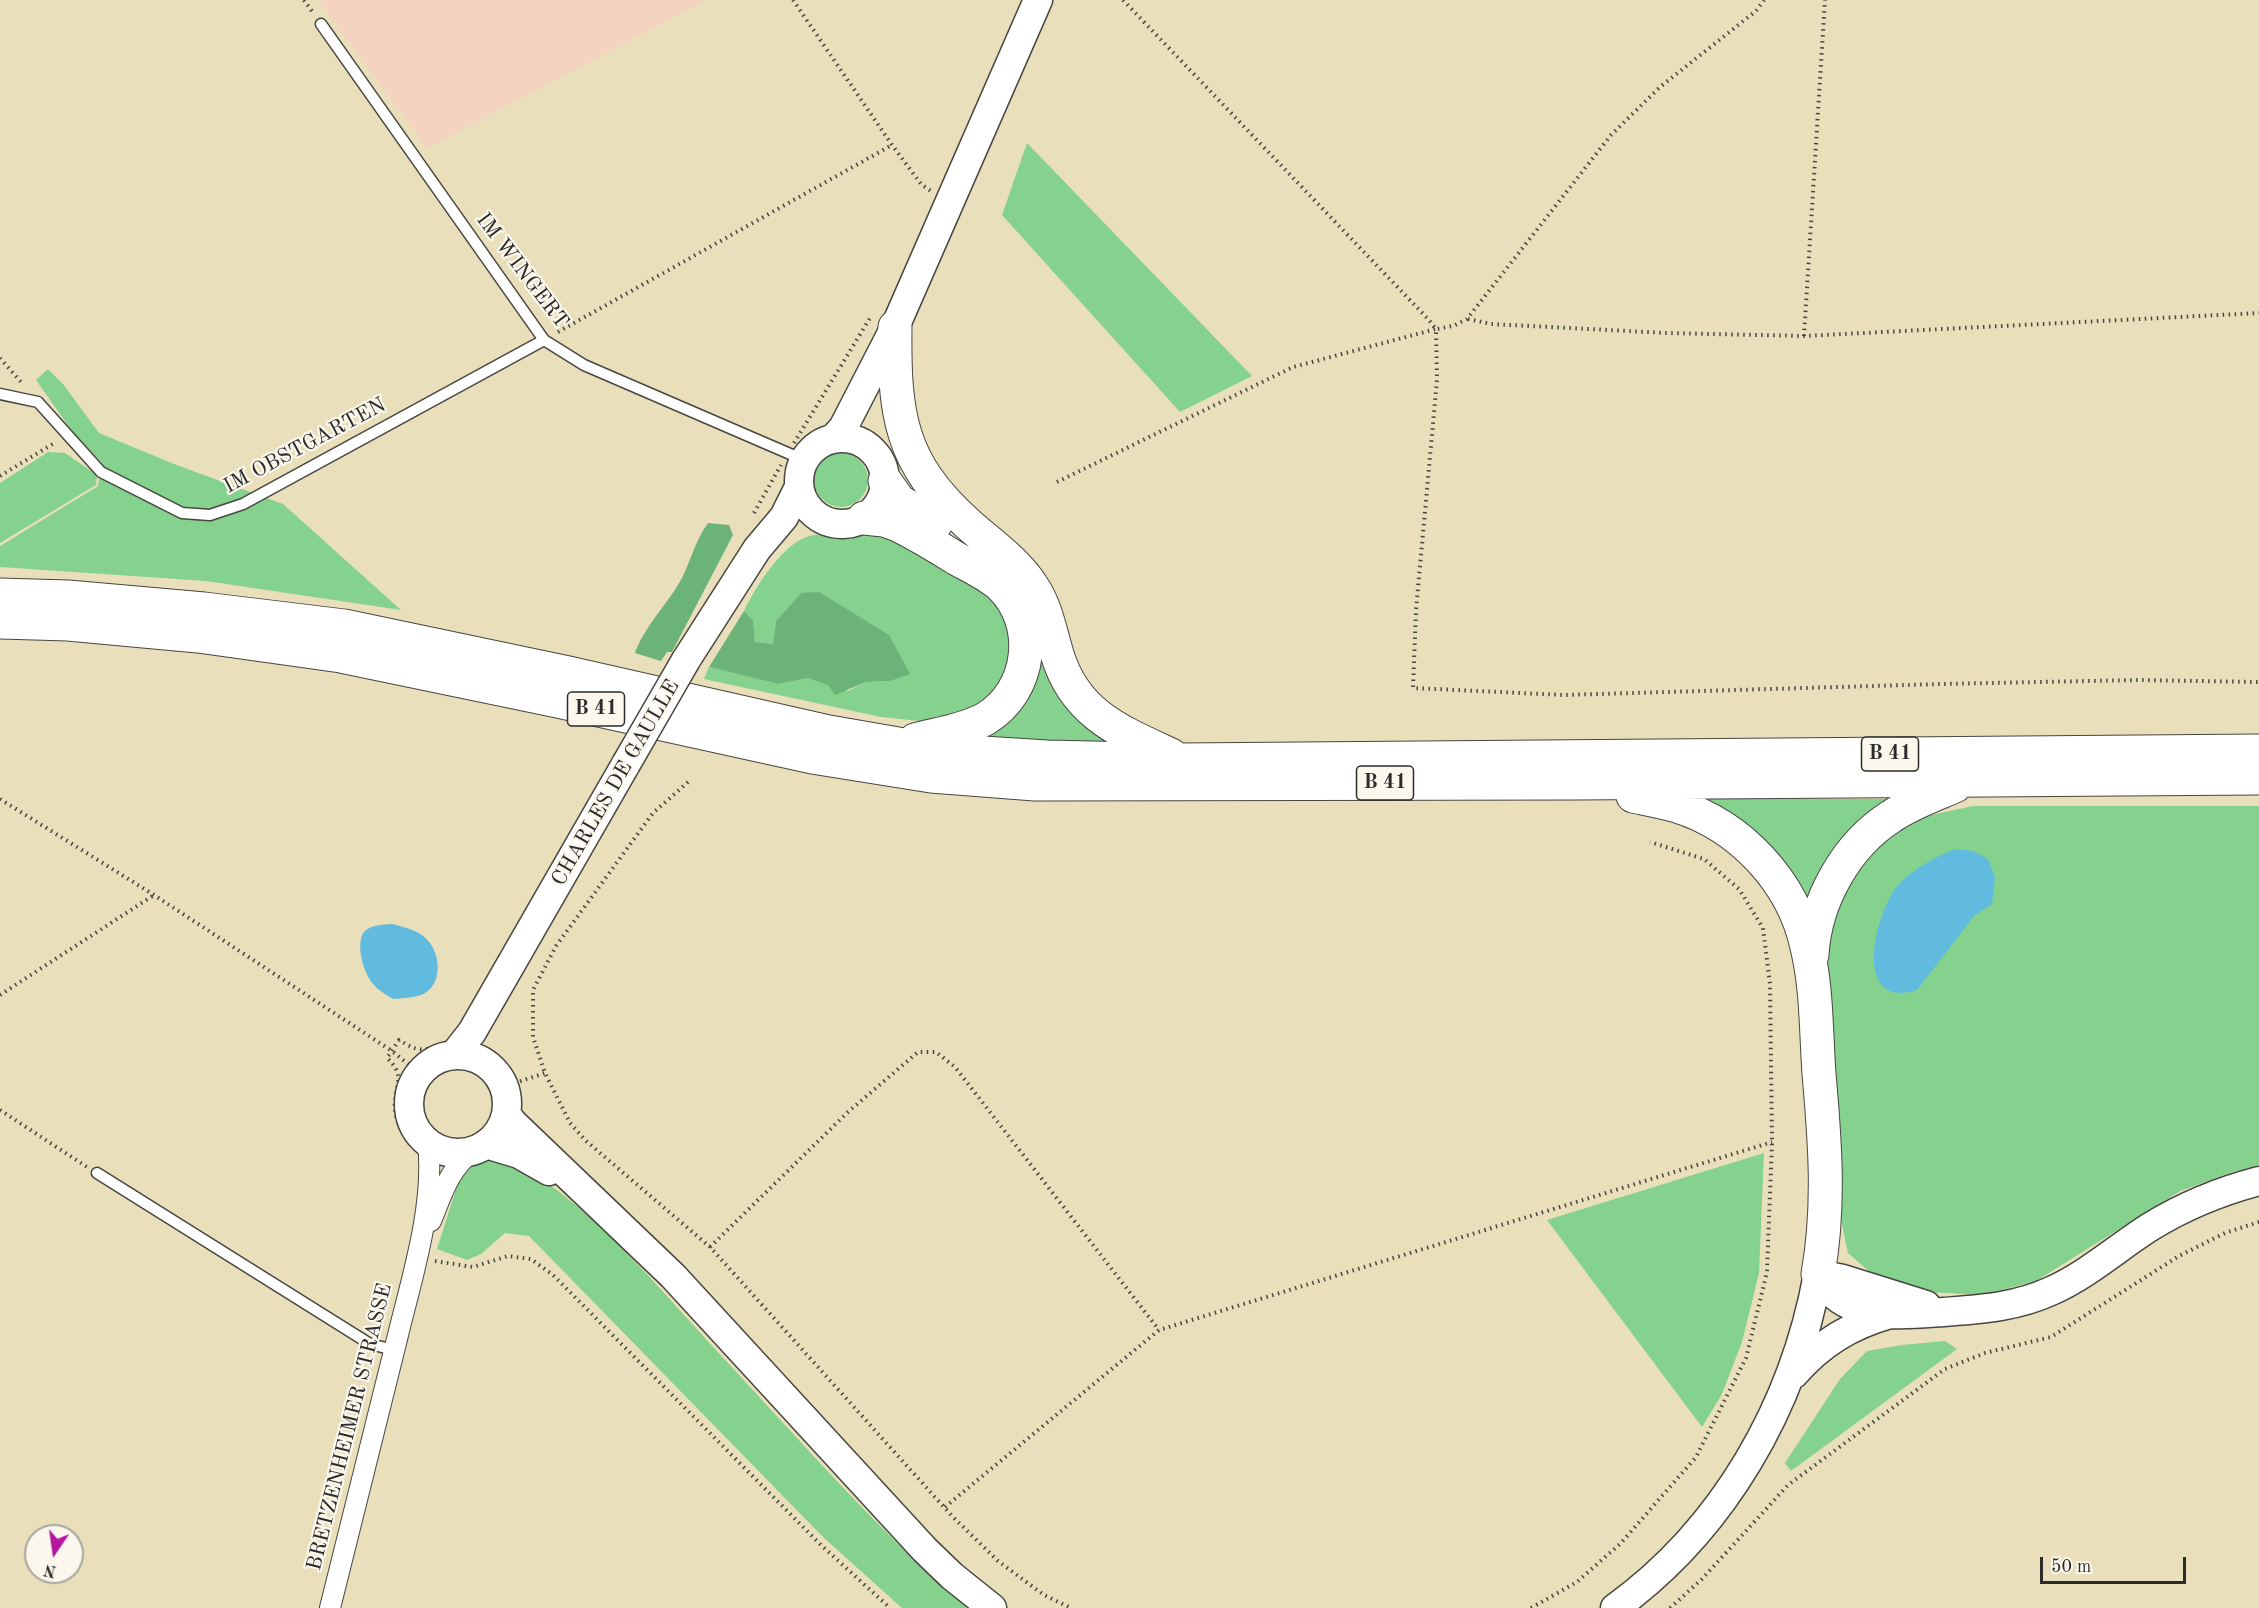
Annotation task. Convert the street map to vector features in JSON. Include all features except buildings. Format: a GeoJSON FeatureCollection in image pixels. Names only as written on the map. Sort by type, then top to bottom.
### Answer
{"type":"FeatureCollection","features":[{"type":"Feature","properties":{"kind":"highway","name":"B 41"},"geometry":{"type":"LineString","coordinates":[[883,321],[897,405],[910,449],[934,490],[950,508],[1024,576],[1039,597],[1063,670],[1078,697],[1113,728],[1181,760]]}},
{"type":"Feature","properties":{"kind":"highway","name":"B 41"},"geometry":{"type":"LineString","coordinates":[[879,466],[892,493],[906,507],[1005,557]]}},
{"type":"Feature","properties":{"kind":"highway","name":"B 41"},"geometry":{"type":"LineString","coordinates":[[864,518],[884,520],[898,525],[989,577],[1001,586],[1018,610],[1026,638],[1024,665],[1020,678],[1006,701],[996,711],[973,724],[898,744]]}},
{"type":"Feature","properties":{"kind":"highway","name":"B 41"},"geometry":{"type":"LineString","coordinates":[[0,595],[68,597],[193,608],[344,627],[568,673],[829,732],[950,751],[1047,757],[1181,760],[2259,751]]}},
{"type":"Feature","properties":{"kind":"highway","name":"B 41"},"geometry":{"type":"LineString","coordinates":[[0,622],[68,624],[198,636],[341,656],[558,700],[812,757],[931,776],[1035,784],[2259,778]]}},
{"type":"Feature","properties":{"kind":"highway","name":"B 41"},"geometry":{"type":"LineString","coordinates":[[1811,969],[1815,931],[1820,913],[1826,895],[1847,858],[1861,842],[1893,815],[1965,781]]}},
{"type":"Feature","properties":{"kind":"highway","name":"B 41"},"geometry":{"type":"LineString","coordinates":[[1576,783],[1677,806],[1717,824],[1753,851],[1781,885],[1801,926],[1811,969],[1826,1168],[1823,1239],[1818,1274]]}},
{"type":"Feature","properties":{"kind":"street"},"geometry":{"type":"LineString","coordinates":[[883,321],[868,421],[868,436],[879,466],[879,502],[864,518],[850,523],[829,522],[809,509],[797,466],[813,448],[833,438],[843,428],[883,321],[951,200],[1038,0]]}},
{"type":"Feature","properties":{"kind":"street"},"geometry":{"type":"LineString","coordinates":[[833,438],[859,441],[879,466]]}},
{"type":"Feature","properties":{"kind":"street","name":"CHARLES DE GAULLE"},"geometry":{"type":"LineString","coordinates":[[454,1055],[472,1032],[505,977],[686,660],[758,549],[784,517],[797,466]]}},
{"type":"Feature","properties":{"kind":"street","name":"CHARLES DE GAULLE"},"geometry":{"type":"LineString","coordinates":[[731,590],[789,537],[811,525],[829,522]]}},
{"type":"Feature","properties":{"kind":"street","name":"CHARLES DE GAULLE"},"geometry":{"type":"LineString","coordinates":[[499,1089],[486,1053],[489,1031],[505,977]]}},
{"type":"Feature","properties":{"kind":"street"},"geometry":{"type":"LineString","coordinates":[[602,1206],[538,1164],[511,1151],[479,1147],[449,1152],[428,1143],[414,1125],[409,1104],[419,1073],[435,1060],[454,1055],[473,1057],[499,1089],[513,1124],[602,1206],[673,1275],[925,1550],[952,1576],[992,1608]]}},
{"type":"Feature","properties":{"kind":"street"},"geometry":{"type":"LineString","coordinates":[[479,1147],[498,1131],[499,1089]]}},
{"type":"Feature","properties":{"kind":"street","name":"BRETZENHEIMER STRASSE"},"geometry":{"type":"LineString","coordinates":[[330,1608],[417,1257],[429,1185],[428,1143]]}},
{"type":"Feature","properties":{"kind":"street","name":"BRETZENHEIMER STRASSE"},"geometry":{"type":"LineString","coordinates":[[417,1257],[449,1175],[460,1161],[479,1147]]}},
{"type":"Feature","properties":{"kind":"street"},"geometry":{"type":"LineString","coordinates":[[1818,1274],[1840,1300],[1860,1308],[1890,1314],[1970,1311],[2012,1305],[2052,1291],[2089,1270],[2183,1209],[2259,1181]]}},
{"type":"Feature","properties":{"kind":"street"},"geometry":{"type":"LineString","coordinates":[[1818,1274],[1843,1279],[1948,1312]]}},
{"type":"Feature","properties":{"kind":"street","name":"B 41"},"geometry":{"type":"LineString","coordinates":[[1615,1608],[1656,1575],[1710,1517],[1754,1452],[1773,1417],[1788,1380],[1804,1333],[1818,1274]]}},
{"type":"Feature","properties":{"kind":"street"},"geometry":{"type":"LineString","coordinates":[[1788,1380],[1809,1357],[1833,1337],[1890,1314]]}},
{"type":"Feature","properties":{"kind":"lane","name":"IM WINGERT"},"geometry":{"type":"LineString","coordinates":[[321,24],[544,340],[584,365],[797,466]]}},
{"type":"Feature","properties":{"kind":"lane","name":"IM OBSTGARTEN"},"geometry":{"type":"LineString","coordinates":[[38,402],[101,472],[182,513],[210,514],[243,504],[544,340]]}},
{"type":"Feature","properties":{"kind":"lane"},"geometry":{"type":"LineString","coordinates":[[0,394],[38,402]]}},
{"type":"Feature","properties":{"kind":"lane"},"geometry":{"type":"LineString","coordinates":[[97,1173],[370,1344],[394,1350]]}},
{"type":"Feature","properties":{"kind":"path"},"geometry":{"type":"LineString","coordinates":[[793,0],[921,184],[951,200]]}},
{"type":"Feature","properties":{"kind":"path"},"geometry":{"type":"LineString","coordinates":[[1123,0],[1436,329],[1437,380],[1418,587],[1413,688],[1564,695],[2139,680],[2259,682]]}},
{"type":"Feature","properties":{"kind":"path"},"geometry":{"type":"LineString","coordinates":[[1057,482],[1293,367],[1453,326],[1467,319],[1611,135],[1660,87],[1756,11],[1764,0]]}},
{"type":"Feature","properties":{"kind":"path"},"geometry":{"type":"LineString","coordinates":[[1804,336],[1825,0]]}},
{"type":"Feature","properties":{"kind":"path"},"geometry":{"type":"LineString","coordinates":[[544,340],[892,145]]}},
{"type":"Feature","properties":{"kind":"path"},"geometry":{"type":"LineString","coordinates":[[1467,319],[1491,324],[1668,333],[1804,336],[2259,314]]}},
{"type":"Feature","properties":{"kind":"path"},"geometry":{"type":"LineString","coordinates":[[751,519],[797,466],[883,321]]}},
{"type":"Feature","properties":{"kind":"path"},"geometry":{"type":"LineString","coordinates":[[0,358],[38,402]]}},
{"type":"Feature","properties":{"kind":"path"},"geometry":{"type":"LineString","coordinates":[[0,476],[66,435]]}},
{"type":"Feature","properties":{"kind":"path"},"geometry":{"type":"LineString","coordinates":[[688,782],[653,813],[556,946],[533,990],[533,1037],[545,1073],[570,1123],[585,1140],[710,1247],[945,1507],[998,1561],[1044,1595],[1071,1608]]}},
{"type":"Feature","properties":{"kind":"path"},"geometry":{"type":"LineString","coordinates":[[0,799],[154,895],[392,1051],[419,1073]]}},
{"type":"Feature","properties":{"kind":"path"},"geometry":{"type":"LineString","coordinates":[[1531,1608],[1577,1582],[1621,1543],[1696,1457],[1746,1358],[1767,1272],[1772,1142],[1770,984],[1763,928],[1738,889],[1704,859],[1650,842]]}},
{"type":"Feature","properties":{"kind":"path"},"geometry":{"type":"LineString","coordinates":[[0,995],[154,895]]}},
{"type":"Feature","properties":{"kind":"path"},"geometry":{"type":"LineString","coordinates":[[710,1247],[848,1112],[918,1052],[936,1052],[955,1067],[1159,1330]]}},
{"type":"Feature","properties":{"kind":"path"},"geometry":{"type":"LineString","coordinates":[[499,1089],[545,1073]]}},
{"type":"Feature","properties":{"kind":"path"},"geometry":{"type":"LineString","coordinates":[[0,1110],[97,1173]]}},
{"type":"Feature","properties":{"kind":"path"},"geometry":{"type":"LineString","coordinates":[[945,1507],[1159,1330],[1772,1142]]}},
{"type":"Feature","properties":{"kind":"path"},"geometry":{"type":"LineString","coordinates":[[1670,1608],[1702,1579],[1788,1485],[1945,1369],[1985,1353],[2050,1337],[2179,1256],[2225,1233],[2259,1222]]}},
{"type":"Feature","properties":{"kind":"path"},"geometry":{"type":"LineString","coordinates":[[417,1257],[473,1267],[508,1256],[531,1259],[553,1275],[822,1546],[890,1608]]}},
{"type":"Feature","properties":{"kind":"shaded area"},"geometry":{"type":"Polygon","coordinates":[[[318,0],[706,0],[427,148],[318,0]]]}},
{"type":"Feature","properties":{"kind":"green space"},"geometry":{"type":"Polygon","coordinates":[[[1027,143],[1252,376],[1180,412],[1002,215],[1027,143]]]}},
{"type":"Feature","properties":{"kind":"green space"},"geometry":{"type":"Polygon","coordinates":[[[48,369],[63,384],[99,433],[174,464],[283,504],[401,610],[206,581],[0,567],[0,546],[98,486],[102,463],[72,431],[36,380],[48,369]]]}},
{"type":"Feature","properties":{"kind":"green space"},"geometry":{"type":"Polygon","coordinates":[[[48,452],[65,453],[97,475],[96,485],[0,543],[0,483],[48,452]]]}},
{"type":"Feature","properties":{"kind":"green space"},"geometry":{"type":"Polygon","coordinates":[[[836,453],[846,453],[856,457],[864,465],[868,480],[864,495],[856,503],[846,507],[836,507],[826,503],[818,495],[814,485],[814,475],[818,465],[826,457],[836,453]]]}},
{"type":"Feature","properties":{"kind":"green space"},"geometry":{"type":"Polygon","coordinates":[[[708,523],[729,525],[733,535],[672,652],[667,652],[661,661],[635,653],[645,633],[682,578],[696,544],[708,523]]]}},
{"type":"Feature","properties":{"kind":"green space"},"geometry":{"type":"Polygon","coordinates":[[[873,530],[982,588],[1000,603],[1013,649],[997,692],[955,718],[920,721],[881,717],[704,679],[709,667],[778,684],[808,678],[848,691],[866,682],[890,681],[801,593],[776,621],[773,644],[755,642],[753,620],[744,611],[773,565],[782,554],[803,538],[814,535],[846,535],[873,530]]]}},
{"type":"Feature","properties":{"kind":"green space"},"geometry":{"type":"Polygon","coordinates":[[[819,592],[889,635],[910,674],[890,681],[866,682],[835,695],[828,685],[808,678],[778,684],[709,667],[744,611],[753,620],[755,642],[773,644],[776,621],[801,593],[819,592]]]}},
{"type":"Feature","properties":{"kind":"green space"},"geometry":{"type":"Polygon","coordinates":[[[1037,653],[1118,746],[978,738],[1037,653]]]}},
{"type":"Feature","properties":{"kind":"green space"},"geometry":{"type":"Polygon","coordinates":[[[1694,799],[1901,799],[1807,903],[1694,799]]]}},
{"type":"Feature","properties":{"kind":"green space"},"geometry":{"type":"Polygon","coordinates":[[[1973,806],[2259,806],[2259,1165],[2180,1191],[2036,1281],[1983,1295],[1928,1292],[1872,1274],[1848,1253],[1840,1215],[1825,965],[1832,902],[1865,850],[1908,820],[1973,806]]]}},
{"type":"Feature","properties":{"kind":"green space"},"geometry":{"type":"Polygon","coordinates":[[[1764,1153],[1759,1273],[1742,1342],[1722,1394],[1702,1427],[1547,1220],[1764,1153]]]}},
{"type":"Feature","properties":{"kind":"green space"},"geometry":{"type":"Polygon","coordinates":[[[490,1158],[529,1171],[580,1208],[628,1254],[870,1515],[967,1608],[902,1608],[824,1538],[529,1236],[505,1233],[481,1254],[467,1260],[437,1249],[459,1180],[473,1165],[490,1158]]]}},
{"type":"Feature","properties":{"kind":"green space"},"geometry":{"type":"Polygon","coordinates":[[[1945,1341],[1957,1349],[1791,1471],[1785,1463],[1840,1379],[1867,1351],[1945,1341]]]}},
{"type":"Feature","properties":{"kind":"water"},"geometry":{"type":"Polygon","coordinates":[[[1955,849],[1973,851],[1988,859],[1995,877],[1992,904],[1974,916],[1917,990],[1896,993],[1883,986],[1876,973],[1874,955],[1882,914],[1891,896],[1906,877],[1926,863],[1955,849]]]}},
{"type":"Feature","properties":{"kind":"water"},"geometry":{"type":"Polygon","coordinates":[[[393,924],[413,930],[423,936],[434,949],[438,972],[433,986],[421,995],[393,999],[374,985],[367,974],[360,950],[362,936],[365,931],[375,926],[393,924]]]}}]}
